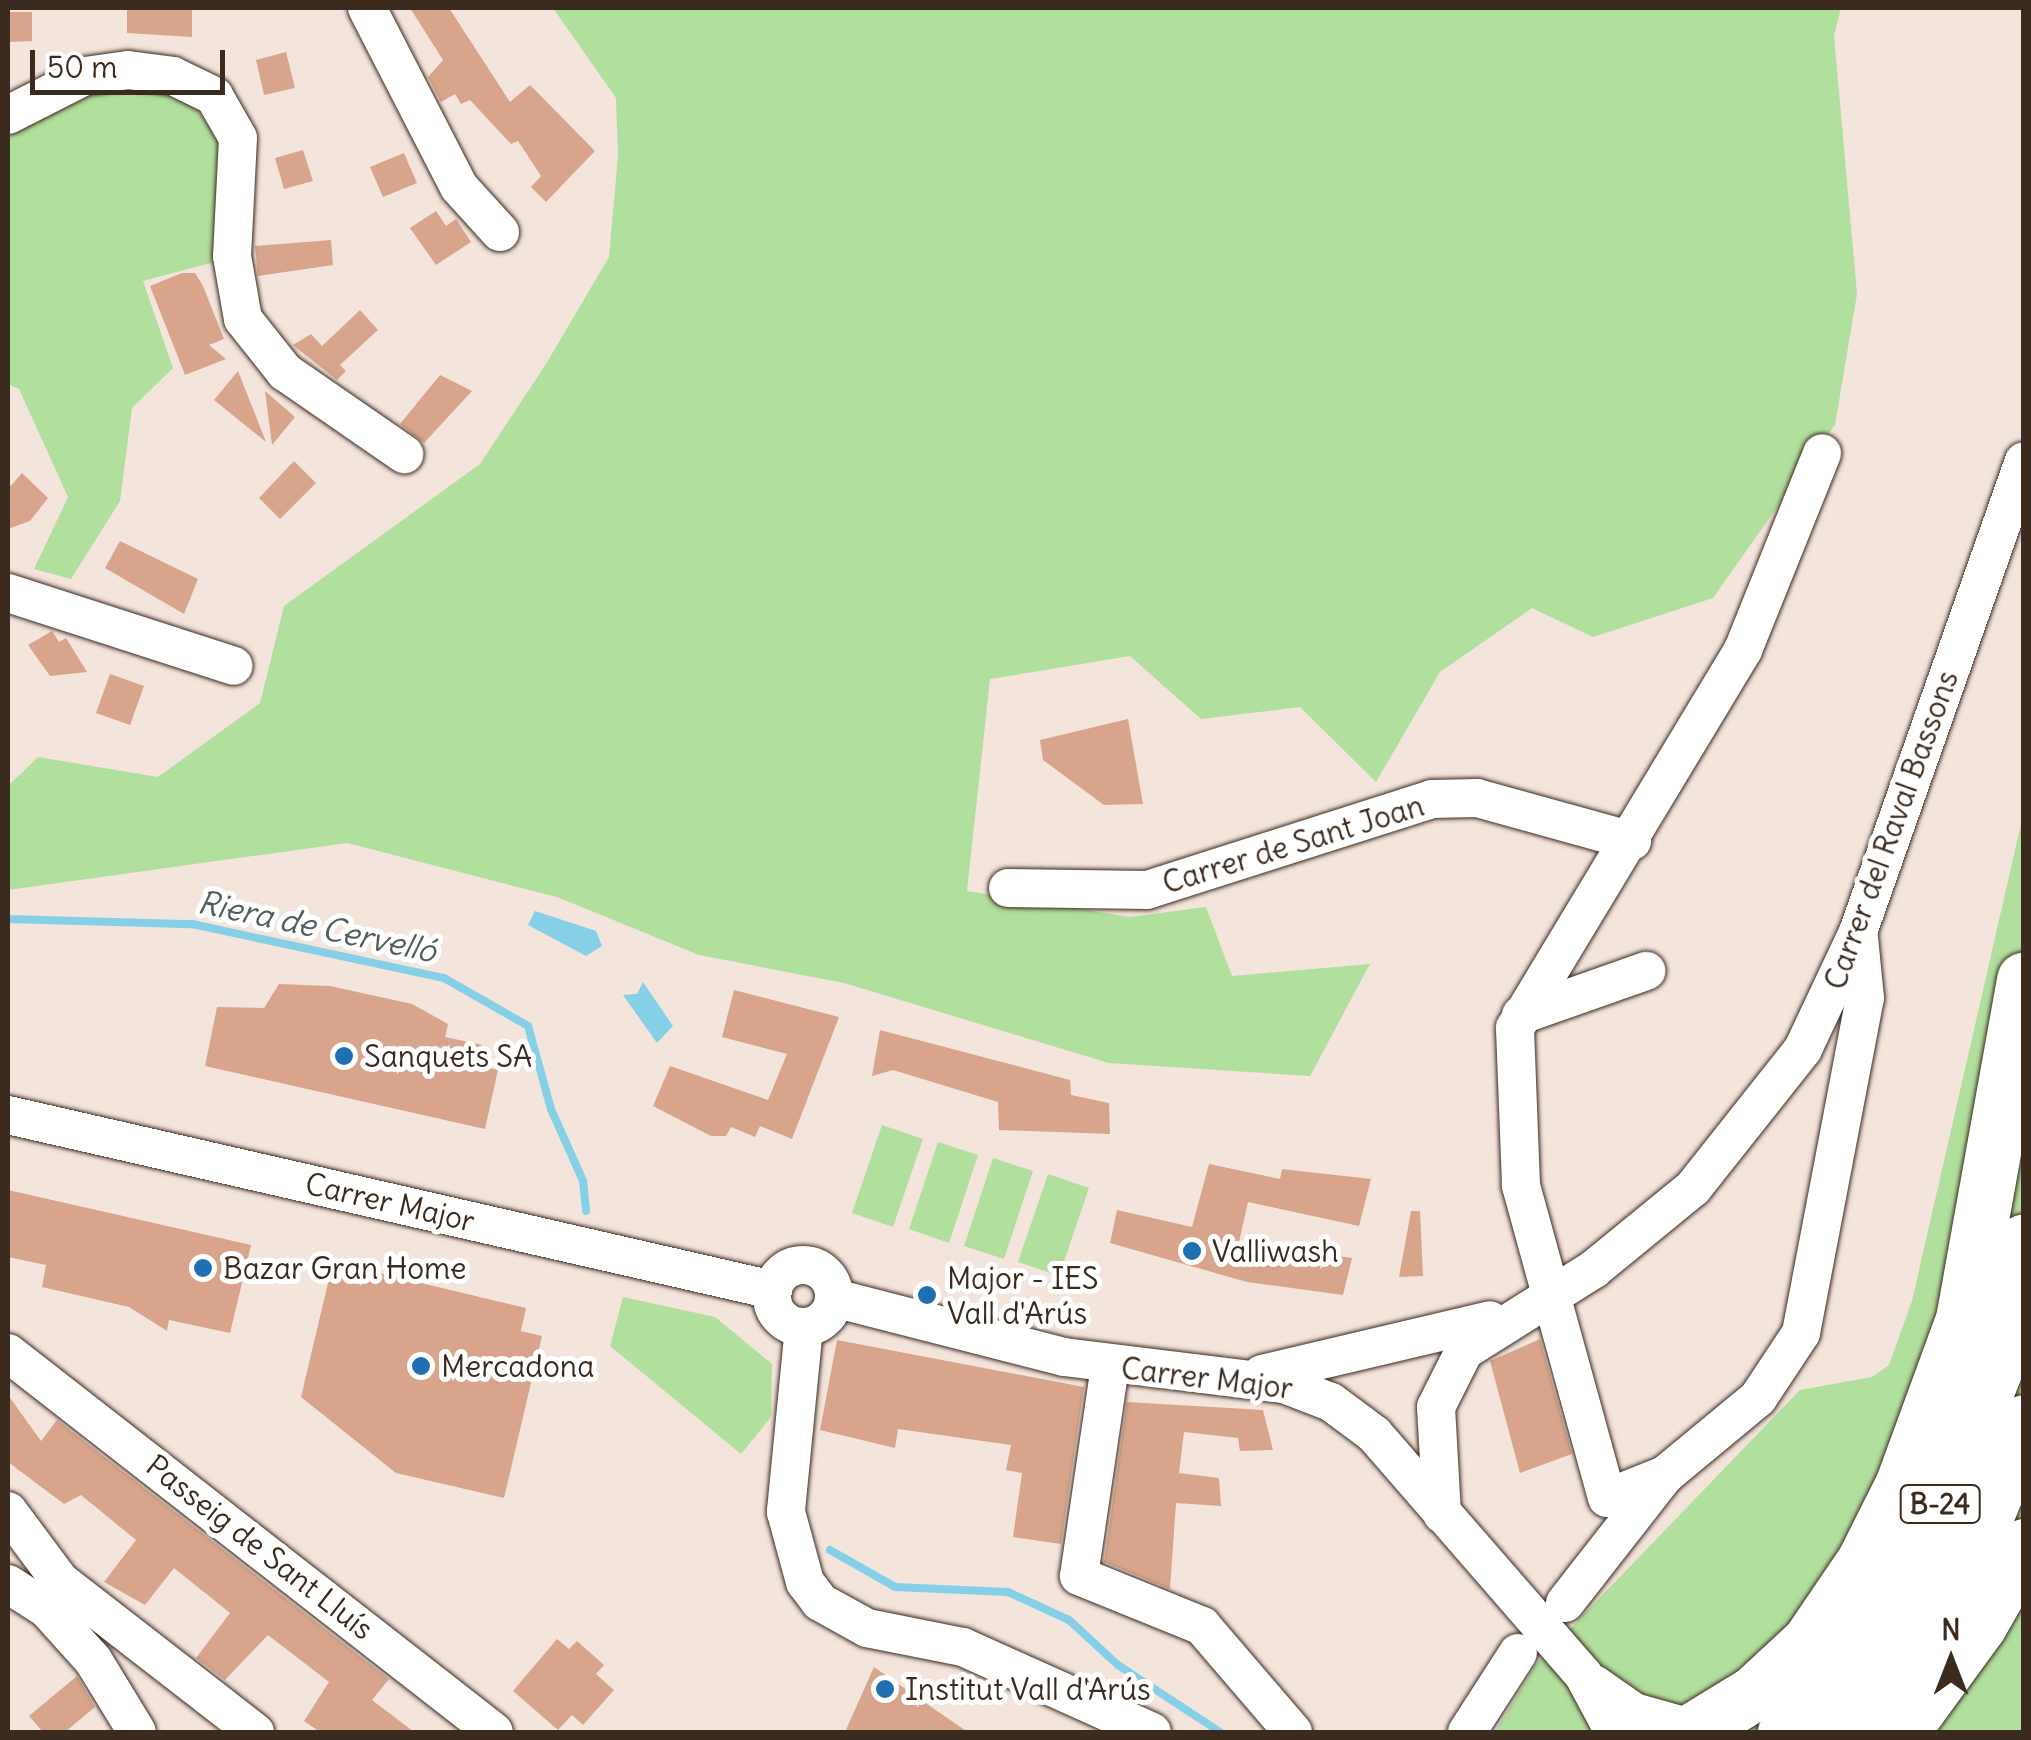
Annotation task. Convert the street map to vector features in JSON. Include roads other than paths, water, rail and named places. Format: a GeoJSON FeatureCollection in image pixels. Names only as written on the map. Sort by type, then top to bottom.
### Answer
{"type":"FeatureCollection","features":[{"type":"Feature","properties":{"kind":"highway"},"geometry":{"type":"LineString","coordinates":[[1707,1731],[1809,1642],[1864,1561],[1903,1482],[1963,1319],[2024,979]]}},
{"type":"Feature","properties":{"kind":"highway","name":"B-24"},"geometry":{"type":"LineString","coordinates":[[1786,1732],[1872,1629],[1948,1489],[1994,1371],[2024,1240]]}},
{"type":"Feature","properties":{"kind":"highway","name":"B-24"},"geometry":{"type":"LineString","coordinates":[[1842,1732],[1931,1617],[1986,1516],[2024,1422]]}},
{"type":"Feature","properties":{"kind":"highway"},"geometry":{"type":"LineString","coordinates":[[1901,1732],[1979,1626],[2024,1546]]}},
{"type":"Feature","properties":{"kind":"street"},"geometry":{"type":"LineString","coordinates":[[367,8],[459,186],[500,232]]}},
{"type":"Feature","properties":{"kind":"street"},"geometry":{"type":"LineString","coordinates":[[8,115],[85,76],[128,70],[173,76],[214,96],[238,138],[232,256],[243,319],[285,372],[404,454]]}},
{"type":"Feature","properties":{"kind":"street"},"geometry":{"type":"LineString","coordinates":[[1822,453],[1743,650],[1632,841],[1521,1015],[1510,1062],[1531,1305],[1607,1498],[1665,1475],[1735,1423],[1801,1333],[1864,998],[1858,932]]}},
{"type":"Feature","properties":{"kind":"street","name":"Carrer del Raval Bassons"},"geometry":{"type":"LineString","coordinates":[[1531,1305],[1650,1226],[1730,1150],[1803,1049],[1858,932],[2024,461]]}},
{"type":"Feature","properties":{"kind":"street"},"geometry":{"type":"LineString","coordinates":[[8,593],[234,666]]}},
{"type":"Feature","properties":{"kind":"street","name":"Carrer de Sant Joan"},"geometry":{"type":"LineString","coordinates":[[1008,888],[1147,890],[1432,798],[1477,798],[1632,841]]}},
{"type":"Feature","properties":{"kind":"street"},"geometry":{"type":"LineString","coordinates":[[1521,1015],[1646,971]]}},
{"type":"Feature","properties":{"kind":"street","name":"Carrer Major"},"geometry":{"type":"LineString","coordinates":[[8,1115],[773,1290]]}},
{"type":"Feature","properties":{"kind":"street"},"geometry":{"type":"LineString","coordinates":[[801,1266],[829,1279],[834,1298],[825,1319],[804,1327],[782,1319],[773,1290],[782,1272],[801,1266]]}},
{"type":"Feature","properties":{"kind":"street","name":"Carrer Major"},"geometry":{"type":"LineString","coordinates":[[834,1298],[1110,1366],[1245,1378],[1312,1393],[1354,1416],[1584,1676],[1634,1712],[1707,1731]]}},
{"type":"Feature","properties":{"kind":"street"},"geometry":{"type":"LineString","coordinates":[[1245,1378],[1418,1343],[1531,1305]]}},
{"type":"Feature","properties":{"kind":"street"},"geometry":{"type":"LineString","coordinates":[[1442,1514],[1433,1450],[1441,1392],[1464,1351],[1531,1305]]}},
{"type":"Feature","properties":{"kind":"street"},"geometry":{"type":"LineString","coordinates":[[804,1327],[786,1512],[800,1567],[820,1602],[867,1628],[963,1647],[1152,1732]]}},
{"type":"Feature","properties":{"kind":"street","name":"Passeig de Sant Lluís"},"geometry":{"type":"LineString","coordinates":[[12,1362],[494,1732]]}},
{"type":"Feature","properties":{"kind":"street"},"geometry":{"type":"LineString","coordinates":[[1110,1366],[1079,1576],[1202,1626],[1292,1732]]}},
{"type":"Feature","properties":{"kind":"street"},"geometry":{"type":"LineString","coordinates":[[1565,1603],[1665,1475]]}},
{"type":"Feature","properties":{"kind":"street"},"geometry":{"type":"LineString","coordinates":[[8,1511],[60,1581],[255,1732]]}},
{"type":"Feature","properties":{"kind":"street"},"geometry":{"type":"LineString","coordinates":[[8,1584],[47,1610],[93,1660],[137,1732]]}},
{"type":"Feature","properties":{"kind":"street"},"geometry":{"type":"LineString","coordinates":[[1467,1732],[1518,1653]]}},
{"type":"Feature","properties":{"kind":"street","name":"Carrer Major"},"geometry":{"type":"LineString","coordinates":[[1584,1676],[1614,1732]]}},
{"type":"Feature","properties":{"kind":"water"},"geometry":{"type":"Polygon","coordinates":[[[535,911],[596,931],[602,946],[586,956],[528,925],[535,911]]]}},
{"type":"Feature","properties":{"kind":"water"},"geometry":{"type":"Polygon","coordinates":[[[643,982],[673,1026],[657,1043],[623,995],[637,994],[643,982]]]}},
{"type":"Feature","properties":{"kind":"waterway","name":"Riera de Cervelló"},"geometry":{"type":"LineString","coordinates":[[8,919],[192,924],[444,978],[528,1026],[551,1109],[583,1181],[586,1211]]}},
{"type":"Feature","properties":{"kind":"waterway"},"geometry":{"type":"LineString","coordinates":[[830,1550],[895,1587],[1008,1592],[1069,1620],[1118,1665],[1220,1732]]}},
{"type":"Feature","properties":{"kind":"place","name":"Sanquets SA"},"geometry":{"type":"Point","coordinates":[344,1056]}},
{"type":"Feature","properties":{"kind":"place","name":"Valliwash"},"geometry":{"type":"Point","coordinates":[1192,1251]}},
{"type":"Feature","properties":{"kind":"place","name":"Bazar Gran Home"},"geometry":{"type":"Point","coordinates":[203,1268]}},
{"type":"Feature","properties":{"kind":"place","name":"Major - IES Vall d'Arús"},"geometry":{"type":"Point","coordinates":[927,1295]}},
{"type":"Feature","properties":{"kind":"place","name":"Mercadona"},"geometry":{"type":"Point","coordinates":[421,1366]}},
{"type":"Feature","properties":{"kind":"place","name":"Institut Vall d'Arús"},"geometry":{"type":"Point","coordinates":[885,1689]}}]}
